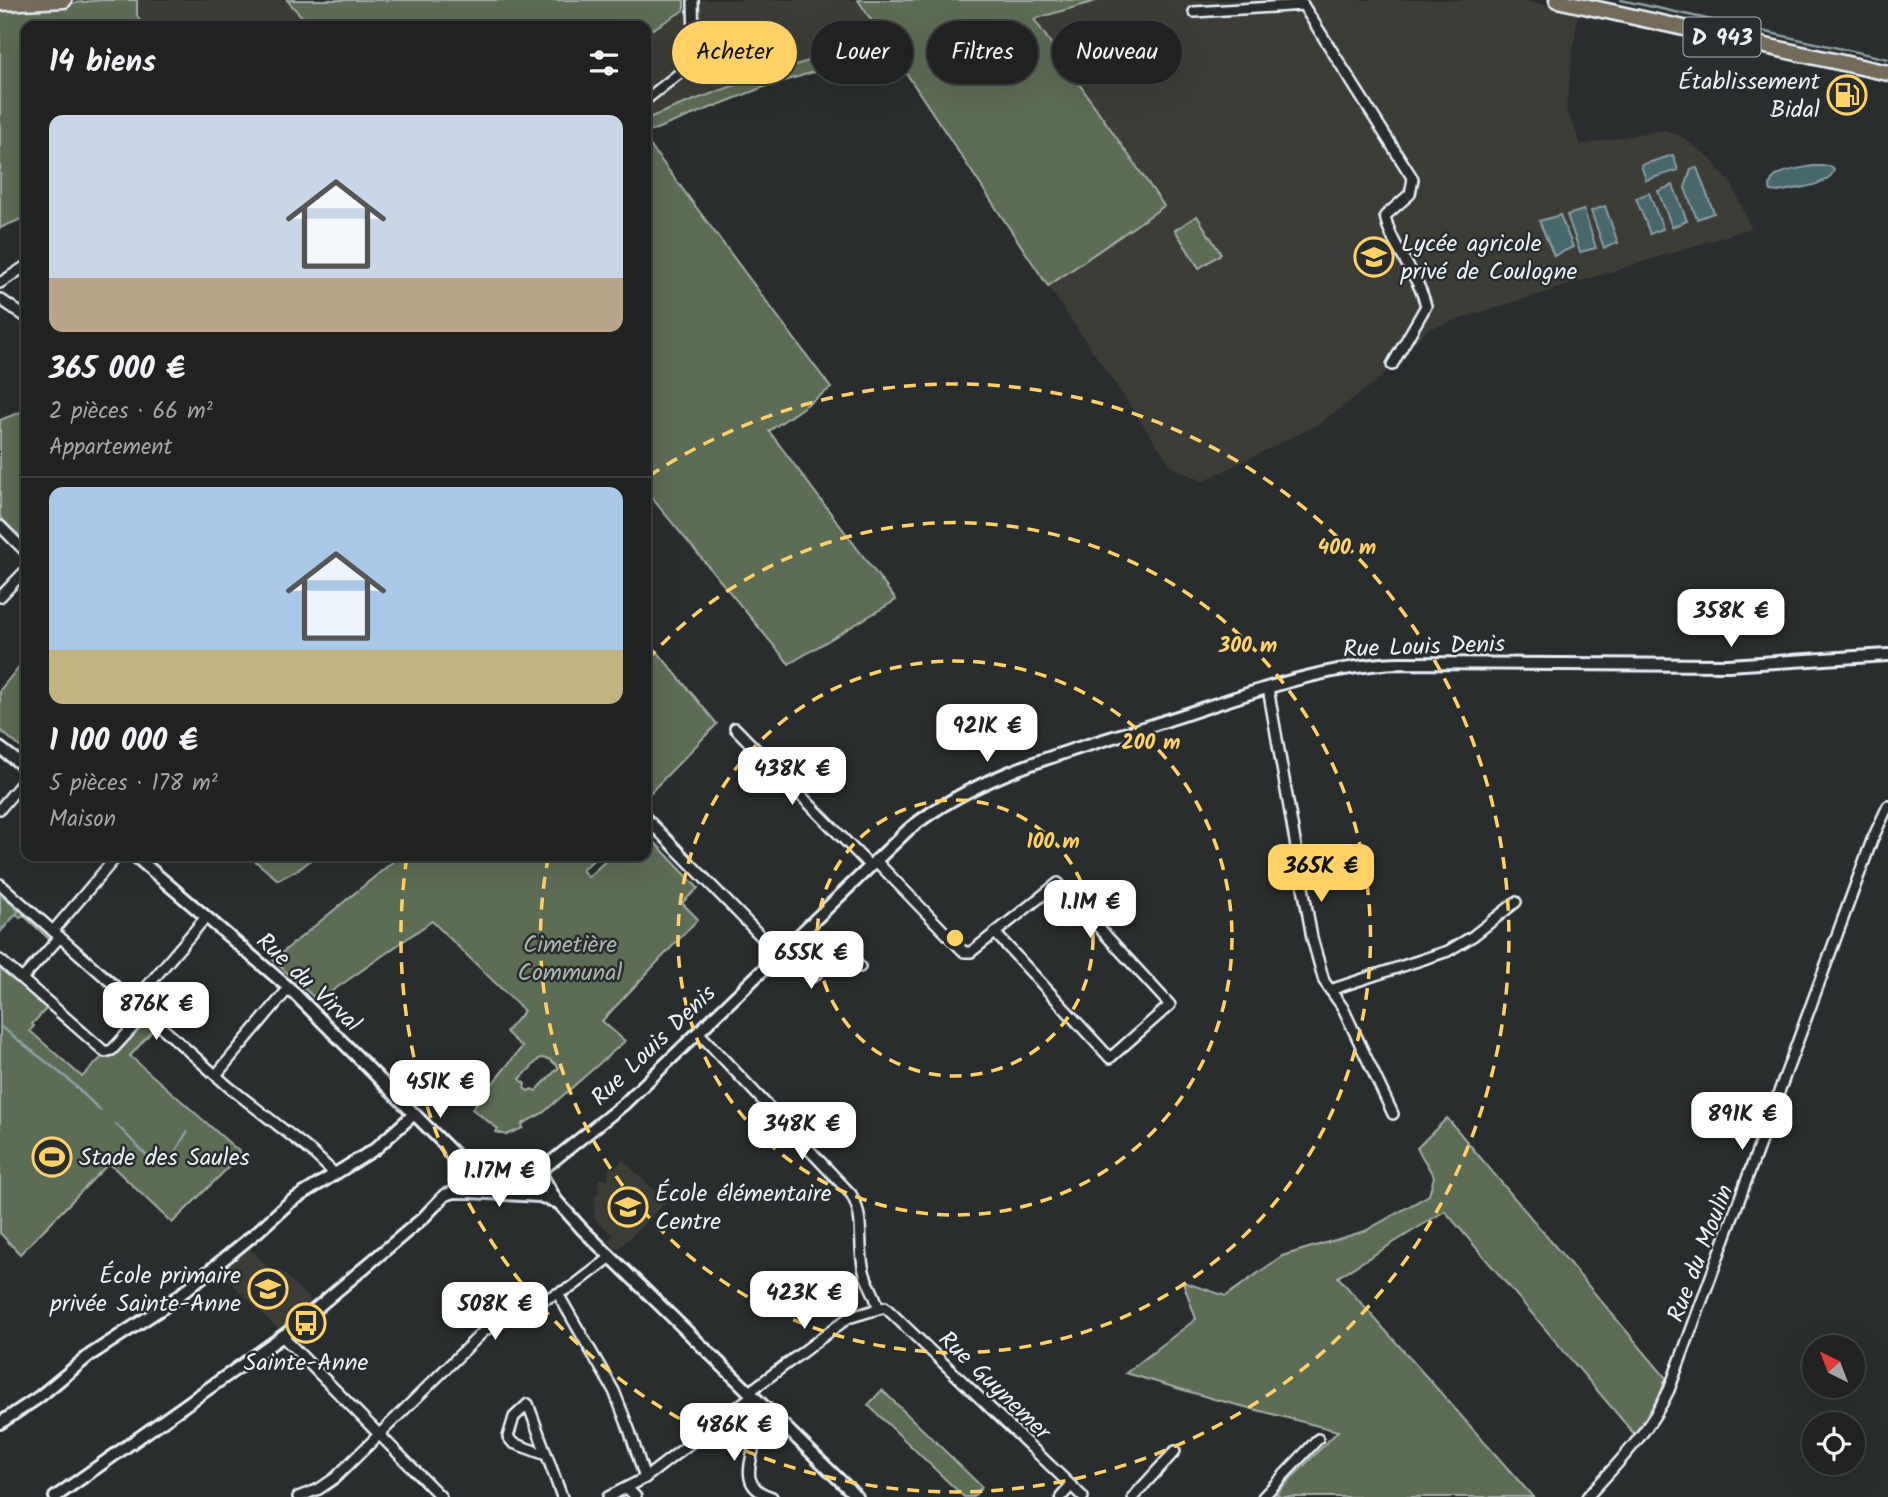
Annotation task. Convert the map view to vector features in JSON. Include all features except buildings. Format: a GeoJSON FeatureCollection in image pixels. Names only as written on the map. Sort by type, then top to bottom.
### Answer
{"type":"FeatureCollection","features":[{"type":"Feature","properties":{"kind":"main road"},"geometry":{"type":"LineString","coordinates":[[0,4],[64,0]]}},
{"type":"Feature","properties":{"kind":"main road","name":"D 943"},"geometry":{"type":"LineString","coordinates":[[1557,0],[1888,73]]}},
{"type":"Feature","properties":{"kind":"street"},"geometry":{"type":"LineString","coordinates":[[651,96],[690,65],[694,49],[693,0]]}},
{"type":"Feature","properties":{"kind":"street"},"geometry":{"type":"LineString","coordinates":[[1194,12],[1301,2],[1413,179],[1410,194],[1385,216],[1388,233],[1418,282],[1426,306],[1392,365]]}},
{"type":"Feature","properties":{"kind":"street"},"geometry":{"type":"LineString","coordinates":[[0,283],[21,269]]}},
{"type":"Feature","properties":{"kind":"street"},"geometry":{"type":"LineString","coordinates":[[0,299],[21,314]]}},
{"type":"Feature","properties":{"kind":"street"},"geometry":{"type":"LineString","coordinates":[[0,526],[21,547]]}},
{"type":"Feature","properties":{"kind":"street"},"geometry":{"type":"LineString","coordinates":[[0,597],[21,575]]}},
{"type":"Feature","properties":{"kind":"street","name":"Rue Louis Denis"},"geometry":{"type":"LineString","coordinates":[[530,1195],[539,1189],[541,1175],[619,1109],[872,862],[928,814],[960,794],[994,778],[1268,688],[1332,670],[1378,663],[1728,665],[1888,655]]}},
{"type":"Feature","properties":{"kind":"street"},"geometry":{"type":"LineString","coordinates":[[1268,688],[1321,976],[1343,1008],[1393,1114]]}},
{"type":"Feature","properties":{"kind":"street"},"geometry":{"type":"LineString","coordinates":[[735,728],[964,952],[971,952],[996,934],[1058,883],[1170,1005],[1110,1058],[996,934]]}},
{"type":"Feature","properties":{"kind":"street"},"geometry":{"type":"LineString","coordinates":[[0,748],[21,764]]}},
{"type":"Feature","properties":{"kind":"street"},"geometry":{"type":"LineString","coordinates":[[0,809],[21,784]]}},
{"type":"Feature","properties":{"kind":"street","name":"Rue du Moulin"},"geometry":{"type":"LineString","coordinates":[[1587,1497],[1637,1442],[1669,1390],[1872,840],[1888,806]]}},
{"type":"Feature","properties":{"kind":"street"},"geometry":{"type":"LineString","coordinates":[[651,823],[782,951],[814,976],[843,949],[860,967]]}},
{"type":"Feature","properties":{"kind":"street"},"geometry":{"type":"LineString","coordinates":[[22,979],[113,861]]}},
{"type":"Feature","properties":{"kind":"street","name":"Rue du Virval"},"geometry":{"type":"LineString","coordinates":[[141,861],[289,988],[446,1148],[459,1158],[473,1161]]}},
{"type":"Feature","properties":{"kind":"street"},"geometry":{"type":"LineString","coordinates":[[0,884],[216,1075],[312,1152],[335,1174]]}},
{"type":"Feature","properties":{"kind":"street"},"geometry":{"type":"LineString","coordinates":[[1330,990],[1448,951],[1473,936],[1517,902]]}},
{"type":"Feature","properties":{"kind":"street"},"geometry":{"type":"LineString","coordinates":[[134,1002],[206,917]]}},
{"type":"Feature","properties":{"kind":"street"},"geometry":{"type":"LineString","coordinates":[[0,960],[106,1053],[112,1050],[146,1013]]}},
{"type":"Feature","properties":{"kind":"street"},"geometry":{"type":"LineString","coordinates":[[216,1075],[289,988]]}},
{"type":"Feature","properties":{"kind":"street"},"geometry":{"type":"LineString","coordinates":[[608,1497],[645,1478],[848,1318],[878,1308],[863,1269],[861,1216],[851,1194],[698,1032]]}},
{"type":"Feature","properties":{"kind":"street"},"geometry":{"type":"LineString","coordinates":[[0,1423],[39,1397],[90,1355],[170,1303],[290,1202],[375,1149],[413,1115]]}},
{"type":"Feature","properties":{"kind":"street","name":"Rue du Virval"},"geometry":{"type":"LineString","coordinates":[[446,1148],[456,1162],[463,1185],[471,1192]]}},
{"type":"Feature","properties":{"kind":"street"},"geometry":{"type":"LineString","coordinates":[[461,1177],[465,1167],[473,1161],[530,1164],[541,1175],[560,1206]]}},
{"type":"Feature","properties":{"kind":"street"},"geometry":{"type":"LineString","coordinates":[[55,1497],[282,1336],[423,1218],[441,1198],[454,1192],[530,1195],[548,1198],[560,1206],[858,1497]]}},
{"type":"Feature","properties":{"kind":"street"},"geometry":{"type":"LineString","coordinates":[[298,1497],[327,1484],[484,1331],[589,1276],[611,1257]]}},
{"type":"Feature","properties":{"kind":"street"},"geometry":{"type":"LineString","coordinates":[[558,1294],[614,1391],[645,1478]]}},
{"type":"Feature","properties":{"kind":"street","name":"Rue Guynemer"},"geometry":{"type":"LineString","coordinates":[[878,1308],[886,1307],[895,1314],[1083,1497]]}},
{"type":"Feature","properties":{"kind":"street"},"geometry":{"type":"LineString","coordinates":[[282,1336],[441,1497]]}},
{"type":"Feature","properties":{"kind":"street"},"geometry":{"type":"LineString","coordinates":[[546,1455],[513,1443],[508,1437],[514,1417],[527,1404],[562,1497]]}},
{"type":"Feature","properties":{"kind":"street"},"geometry":{"type":"LineString","coordinates":[[766,1408],[748,1470],[756,1489],[772,1497]]}},
{"type":"Feature","properties":{"kind":"street"},"geometry":{"type":"LineString","coordinates":[[1263,1497],[1318,1439]]}},
{"type":"Feature","properties":{"kind":"street"},"geometry":{"type":"LineString","coordinates":[[1133,1497],[1175,1451]]}},
{"type":"Feature","properties":{"kind":"street"},"geometry":{"type":"LineString","coordinates":[[1061,1497],[1071,1486]]}},
{"type":"Feature","properties":{"kind":"street"},"geometry":{"type":"LineString","coordinates":[[627,1488],[636,1497]]}},
{"type":"Feature","properties":{"kind":"shaded area"},"geometry":{"type":"Polygon","coordinates":[[[137,0],[287,0],[306,21],[140,21],[137,15],[137,0]]]}},
{"type":"Feature","properties":{"kind":"shaded area"},"geometry":{"type":"Polygon","coordinates":[[[684,0],[858,0],[872,21],[811,21],[811,60],[797,64],[797,21],[672,21],[672,84],[739,84],[651,117],[653,29],[684,10],[684,0]]]}},
{"type":"Feature","properties":{"kind":"shaded area","name":"Lycée agricole privé de Coulogne"},"geometry":{"type":"Polygon","coordinates":[[[1099,0],[1521,0],[1578,11],[1566,109],[1581,145],[1661,130],[1682,137],[1708,156],[1732,185],[1751,228],[1428,329],[1377,381],[1319,424],[1203,481],[1173,468],[1048,286],[1164,206],[1079,84],[1182,84],[1182,21],[1052,21],[1052,45],[1038,21],[1034,19],[1099,0]]]}},
{"type":"Feature","properties":{"kind":"shaded area","name":"École élémentaire Centre"},"geometry":{"type":"Polygon","coordinates":[[[623,1160],[666,1202],[617,1250],[608,1241],[613,1235],[594,1218],[595,1196],[598,1195],[599,1179],[608,1179],[609,1167],[615,1168],[623,1160]]]}},
{"type":"Feature","properties":{"kind":"shaded area","name":"École primaire privée Sainte-Anne"},"geometry":{"type":"Polygon","coordinates":[[[247,1245],[275,1274],[280,1270],[312,1302],[279,1330],[217,1269],[247,1245]]]}},
{"type":"Feature","properties":{"kind":"green space"},"geometry":{"type":"Polygon","coordinates":[[[101,0],[137,0],[137,15],[140,21],[21,21],[21,219],[0,228],[0,11],[101,0]]]}},
{"type":"Feature","properties":{"kind":"green space"},"geometry":{"type":"Polygon","coordinates":[[[287,0],[684,0],[684,10],[653,29],[651,21],[306,21],[287,0]]]}},
{"type":"Feature","properties":{"kind":"green space"},"geometry":{"type":"Polygon","coordinates":[[[858,0],[1099,0],[1034,19],[1035,21],[927,21],[927,84],[1038,84],[1038,25],[1052,45],[1052,84],[1079,84],[1164,206],[1048,286],[913,84],[913,21],[872,21],[858,0]]]}},
{"type":"Feature","properties":{"kind":"green space"},"geometry":{"type":"Polygon","coordinates":[[[811,61],[811,73],[797,77],[797,65],[811,61]]]}},
{"type":"Feature","properties":{"kind":"green space"},"geometry":{"type":"Polygon","coordinates":[[[739,84],[774,84],[651,131],[651,117],[739,84]]]}},
{"type":"Feature","properties":{"kind":"green space"},"geometry":{"type":"Polygon","coordinates":[[[651,147],[831,388],[769,431],[896,600],[789,664],[651,497],[651,147]]]}},
{"type":"Feature","properties":{"kind":"green space"},"geometry":{"type":"Polygon","coordinates":[[[1197,216],[1221,254],[1199,268],[1175,230],[1197,216]]]}},
{"type":"Feature","properties":{"kind":"green space"},"geometry":{"type":"Polygon","coordinates":[[[21,412],[21,537],[0,517],[0,420],[21,412]]]}},
{"type":"Feature","properties":{"kind":"green space"},"geometry":{"type":"Polygon","coordinates":[[[651,644],[717,724],[651,792],[651,644]]]}},
{"type":"Feature","properties":{"kind":"green space"},"geometry":{"type":"Polygon","coordinates":[[[21,664],[21,748],[0,730],[0,690],[21,664]]]}},
{"type":"Feature","properties":{"kind":"green space","name":"Cimetière Communal"},"geometry":{"type":"Polygon","coordinates":[[[651,838],[698,888],[682,903],[698,919],[602,1021],[625,1041],[543,1113],[522,1124],[523,1128],[506,1135],[496,1132],[498,1129],[472,1109],[522,1047],[506,1032],[524,1011],[432,921],[318,1001],[273,960],[394,861],[592,861],[582,870],[588,877],[606,861],[651,861],[651,838]],[[540,1058],[520,1079],[525,1084],[524,1088],[536,1091],[559,1067],[549,1059],[540,1058]]]}},
{"type":"Feature","properties":{"kind":"green space"},"geometry":{"type":"Polygon","coordinates":[[[255,861],[310,861],[301,868],[278,880],[255,861]]]}},
{"type":"Feature","properties":{"kind":"green space"},"geometry":{"type":"Polygon","coordinates":[[[0,889],[50,933],[51,941],[23,915],[20,918],[16,914],[0,932],[0,889]]]}},
{"type":"Feature","properties":{"kind":"green space"},"geometry":{"type":"Polygon","coordinates":[[[0,966],[47,1008],[32,1024],[34,1026],[30,1031],[82,1077],[103,1056],[111,1056],[141,1025],[149,1024],[154,1029],[130,1056],[242,1154],[172,1223],[109,1163],[20,1254],[0,1233],[0,966]]]}},
{"type":"Feature","properties":{"kind":"green space"},"geometry":{"type":"Polygon","coordinates":[[[1447,1118],[1666,1378],[1660,1395],[1635,1435],[1445,1211],[1338,1277],[1533,1497],[1280,1497],[1276,1494],[1338,1431],[1126,1373],[1196,1319],[1183,1282],[1226,1296],[1282,1256],[1365,1231],[1429,1195],[1434,1177],[1417,1148],[1447,1118]]]}},
{"type":"Feature","properties":{"kind":"green space"},"geometry":{"type":"Polygon","coordinates":[[[882,1390],[982,1487],[973,1497],[964,1497],[868,1405],[882,1390]]]}},
{"type":"Feature","properties":{"kind":"water"},"geometry":{"type":"Polygon","coordinates":[[[1673,155],[1678,170],[1646,180],[1641,165],[1673,155]]]}},
{"type":"Feature","properties":{"kind":"water"},"geometry":{"type":"Polygon","coordinates":[[[1813,166],[1830,166],[1834,170],[1831,176],[1818,183],[1778,192],[1771,191],[1770,184],[1778,175],[1813,166]]]}},
{"type":"Feature","properties":{"kind":"water"},"geometry":{"type":"Polygon","coordinates":[[[1697,168],[1714,213],[1697,219],[1685,188],[1691,169],[1697,168]]]}},
{"type":"Feature","properties":{"kind":"water"},"geometry":{"type":"Polygon","coordinates":[[[1673,185],[1687,221],[1672,227],[1658,191],[1673,185]]]}},
{"type":"Feature","properties":{"kind":"water"},"geometry":{"type":"Polygon","coordinates":[[[1649,193],[1663,229],[1650,234],[1636,198],[1649,193]]]}},
{"type":"Feature","properties":{"kind":"water"},"geometry":{"type":"Polygon","coordinates":[[[1605,206],[1618,243],[1604,248],[1591,211],[1605,206]]]}},
{"type":"Feature","properties":{"kind":"water"},"geometry":{"type":"Polygon","coordinates":[[[1584,210],[1596,248],[1580,252],[1567,215],[1584,210]]]}},
{"type":"Feature","properties":{"kind":"water"},"geometry":{"type":"Polygon","coordinates":[[[1560,215],[1573,247],[1554,256],[1539,221],[1560,215]]]}},
{"type":"Feature","properties":{"kind":"waterway"},"geometry":{"type":"LineString","coordinates":[[1621,0],[1888,59]]}},
{"type":"Feature","properties":{"kind":"waterway"},"geometry":{"type":"LineString","coordinates":[[0,894],[19,911],[0,932]]}},
{"type":"Feature","properties":{"kind":"waterway"},"geometry":{"type":"LineString","coordinates":[[0,1026],[68,1079],[100,1110]]}},
{"type":"Feature","properties":{"kind":"waterway"},"geometry":{"type":"LineString","coordinates":[[116,1124],[155,1164],[169,1163],[187,1132]]}},
{"type":"Feature","properties":{"kind":"place","name":"Établissement Bidal"},"geometry":{"type":"Point","coordinates":[1847,95]}},
{"type":"Feature","properties":{"kind":"place","name":"Lycée agricole privé de Coulogne"},"geometry":{"type":"Point","coordinates":[1374,257]}},
{"type":"Feature","properties":{"kind":"place","name":"Stade des Saules"},"geometry":{"type":"Point","coordinates":[52,1157]}},
{"type":"Feature","properties":{"kind":"place","name":"École élémentaire Centre"},"geometry":{"type":"Point","coordinates":[628,1207]}},
{"type":"Feature","properties":{"kind":"place","name":"École primaire privée Sainte-Anne"},"geometry":{"type":"Point","coordinates":[268,1289]}},
{"type":"Feature","properties":{"kind":"place","name":"Sainte-Anne"},"geometry":{"type":"Point","coordinates":[306,1323]}}]}
